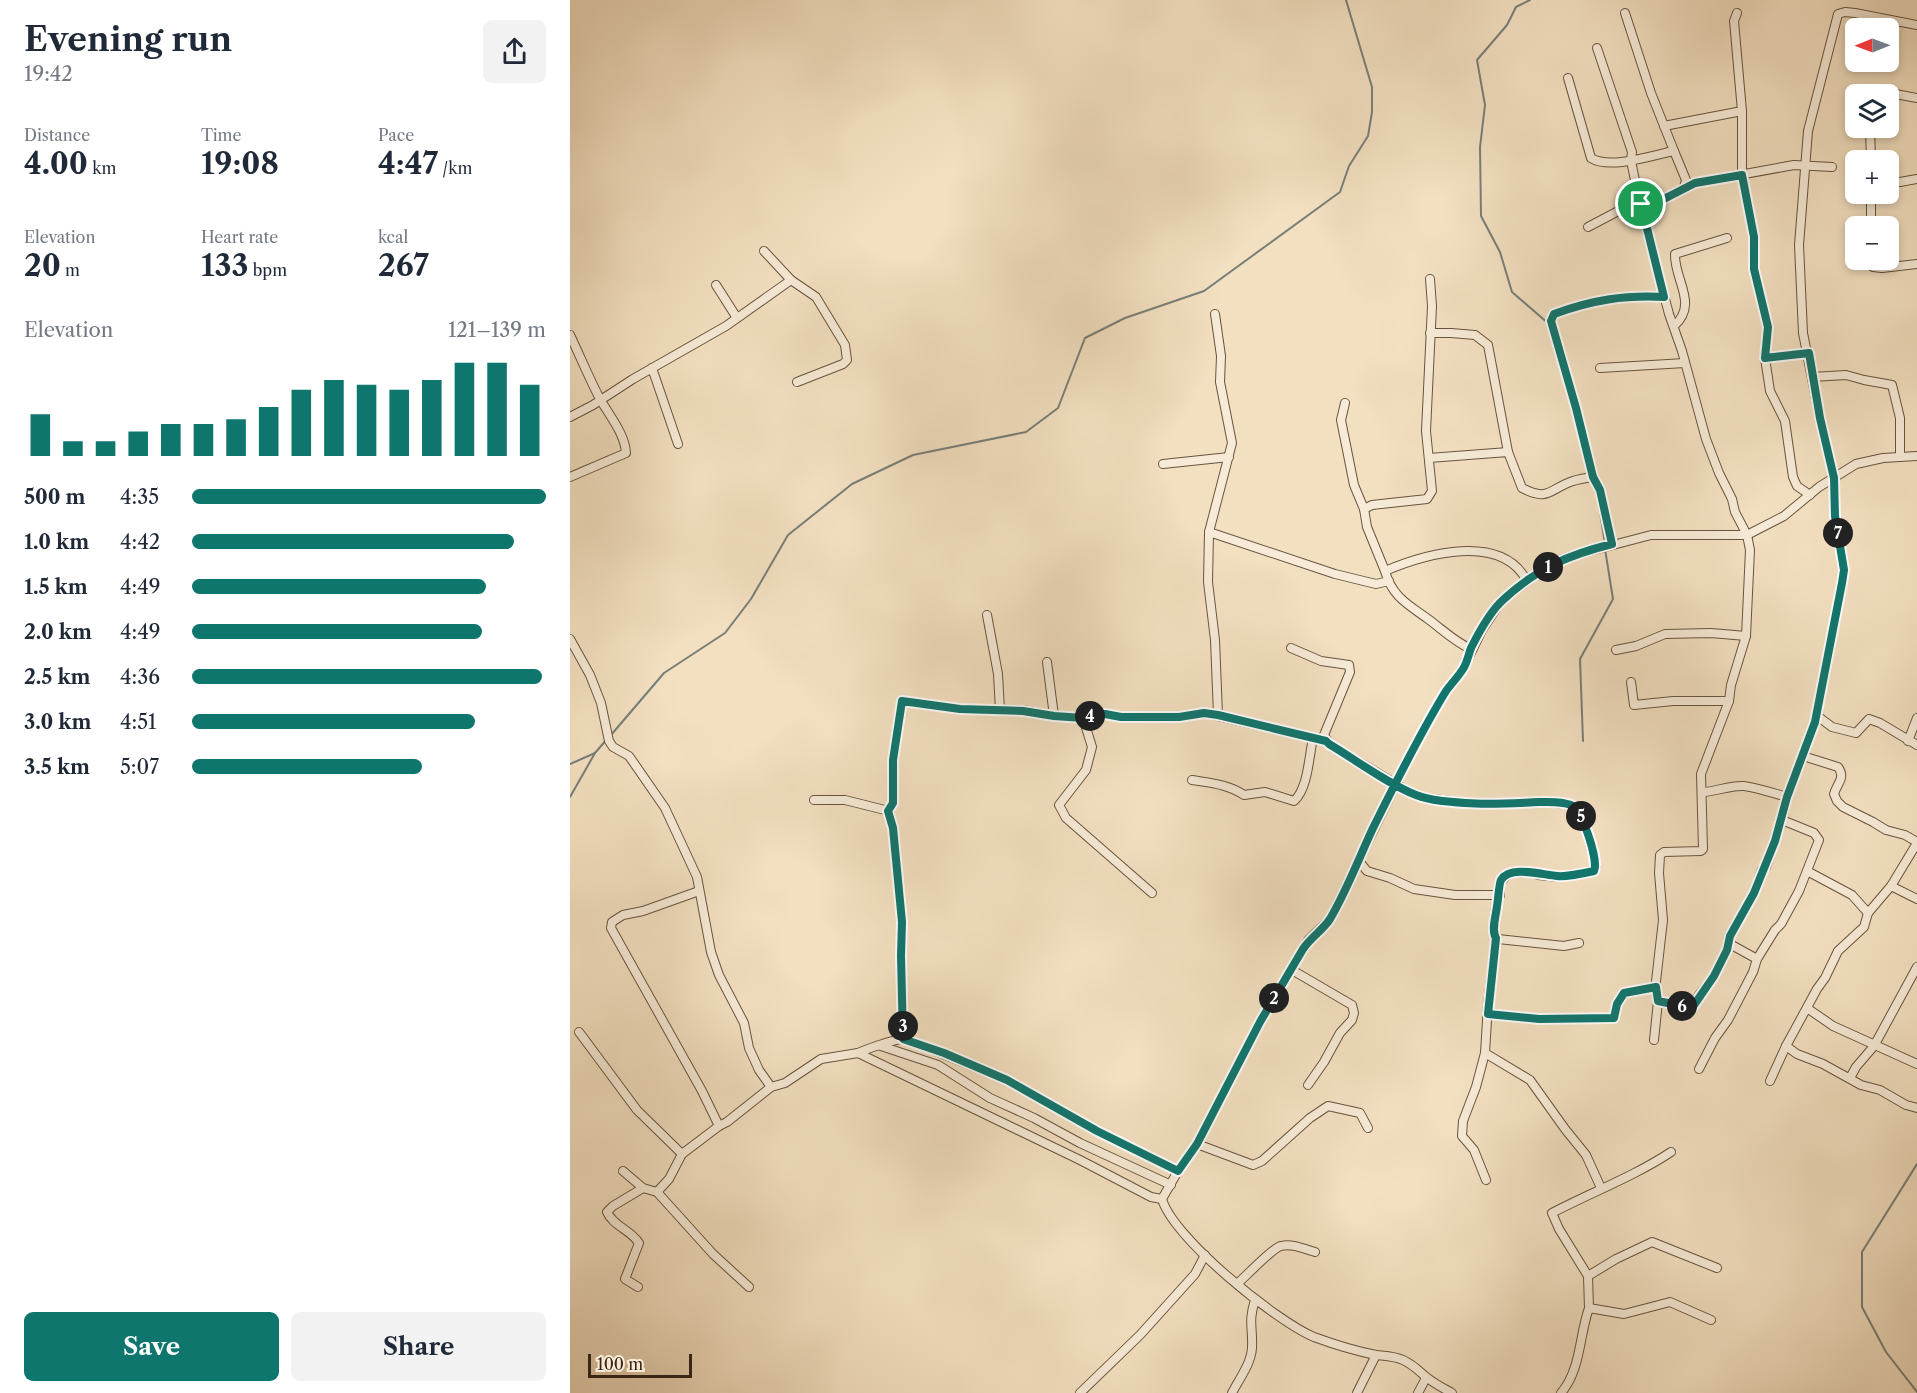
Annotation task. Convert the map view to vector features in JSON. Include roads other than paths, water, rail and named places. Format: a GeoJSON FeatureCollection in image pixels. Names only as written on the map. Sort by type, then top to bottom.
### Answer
{"type":"FeatureCollection","features":[{"type":"Feature","properties":{"kind":"street"},"geometry":{"type":"LineString","coordinates":[[1626,13],[1651,93],[1686,180],[1684,187]]}},
{"type":"Feature","properties":{"kind":"street"},"geometry":{"type":"LineString","coordinates":[[1737,13],[1734,21],[1742,111],[1742,175],[1754,237],[1754,269],[1768,327],[1765,358],[1770,391],[1785,421],[1793,477],[1797,486],[1810,495]]}},
{"type":"Feature","properties":{"kind":"street"},"geometry":{"type":"LineString","coordinates":[[1658,1001],[1692,1008],[1714,976],[1727,950],[1730,936],[1754,893],[1762,870],[1766,867],[1782,820],[1787,797],[1816,715],[1844,570],[1835,516],[1834,478],[1803,333],[1799,246],[1808,131],[1838,14],[1855,13],[1917,25]]}},
{"type":"Feature","properties":{"kind":"street"},"geometry":{"type":"LineString","coordinates":[[1597,48],[1632,152],[1631,161],[1664,297],[1707,439],[1735,512],[1747,535],[1750,550],[1746,636],[1731,685],[1729,702],[1701,774],[1703,851],[1664,852],[1660,855],[1659,873],[1663,920],[1656,987],[1658,1001],[1654,1040]]}},
{"type":"Feature","properties":{"kind":"street"},"geometry":{"type":"LineString","coordinates":[[1568,78],[1591,158],[1600,162],[1631,161],[1674,151]]}},
{"type":"Feature","properties":{"kind":"street"},"geometry":{"type":"LineString","coordinates":[[1899,95],[1917,98]]}},
{"type":"Feature","properties":{"kind":"street"},"geometry":{"type":"LineString","coordinates":[[1664,126],[1742,111]]}},
{"type":"Feature","properties":{"kind":"street"},"geometry":{"type":"LineString","coordinates":[[1588,226],[1626,207],[1658,202],[1695,183],[1794,165],[1832,167]]}},
{"type":"Feature","properties":{"kind":"street"},"geometry":{"type":"LineString","coordinates":[[1899,182],[1917,179]]}},
{"type":"Feature","properties":{"kind":"street"},"geometry":{"type":"LineString","coordinates":[[1674,326],[1682,319],[1686,309],[1675,254],[1727,238]]}},
{"type":"Feature","properties":{"kind":"street"},"geometry":{"type":"LineString","coordinates":[[764,251],[791,280],[816,297],[845,345],[847,360],[843,364],[797,382]]}},
{"type":"Feature","properties":{"kind":"street"},"geometry":{"type":"LineString","coordinates":[[1899,266],[1917,264]]}},
{"type":"Feature","properties":{"kind":"street"},"geometry":{"type":"LineString","coordinates":[[1364,509],[1372,505],[1427,499],[1432,490],[1426,431],[1431,360],[1430,279]]}},
{"type":"Feature","properties":{"kind":"street"},"geometry":{"type":"LineString","coordinates":[[570,417],[736,318],[791,280]]}},
{"type":"Feature","properties":{"kind":"street"},"geometry":{"type":"LineString","coordinates":[[716,285],[736,318]]}},
{"type":"Feature","properties":{"kind":"street"},"geometry":{"type":"LineString","coordinates":[[1612,544],[1600,490],[1593,477],[1551,321],[1554,314],[1604,299],[1634,296],[1664,297]]}},
{"type":"Feature","properties":{"kind":"street"},"geometry":{"type":"LineString","coordinates":[[1215,314],[1221,356],[1220,382],[1232,443],[1209,532],[1208,582],[1215,640],[1218,715]]}},
{"type":"Feature","properties":{"kind":"street"},"geometry":{"type":"LineString","coordinates":[[1430,333],[1475,335],[1488,345],[1508,452],[1522,488],[1534,495],[1546,495],[1573,481],[1593,477]]}},
{"type":"Feature","properties":{"kind":"street"},"geometry":{"type":"LineString","coordinates":[[570,335],[626,448],[626,453],[570,477]]}},
{"type":"Feature","properties":{"kind":"street"},"geometry":{"type":"LineString","coordinates":[[1765,358],[1809,353]]}},
{"type":"Feature","properties":{"kind":"street"},"geometry":{"type":"LineString","coordinates":[[1600,368],[1685,363]]}},
{"type":"Feature","properties":{"kind":"street"},"geometry":{"type":"LineString","coordinates":[[652,369],[678,444]]}},
{"type":"Feature","properties":{"kind":"street"},"geometry":{"type":"LineString","coordinates":[[1812,377],[1845,375],[1892,385],[1900,418],[1900,457]]}},
{"type":"Feature","properties":{"kind":"street"},"geometry":{"type":"LineString","coordinates":[[1345,403],[1341,420],[1354,485],[1364,509],[1367,527],[1389,581],[1407,606],[1460,644],[1471,649]]}},
{"type":"Feature","properties":{"kind":"street"},"geometry":{"type":"LineString","coordinates":[[1429,458],[1508,452]]}},
{"type":"Feature","properties":{"kind":"street"},"geometry":{"type":"LineString","coordinates":[[1162,1199],[1197,1144],[1260,1022],[1309,939],[1330,918],[1395,783],[1447,690],[1463,669],[1471,649],[1502,600],[1551,564],[1571,556],[1612,544],[1665,534],[1747,535],[1784,516],[1810,495],[1856,464],[1917,456]]}},
{"type":"Feature","properties":{"kind":"street"},"geometry":{"type":"LineString","coordinates":[[1163,464],[1229,457]]}},
{"type":"Feature","properties":{"kind":"street"},"geometry":{"type":"LineString","coordinates":[[1209,532],[1335,574],[1376,584],[1389,581]]}},
{"type":"Feature","properties":{"kind":"street"},"geometry":{"type":"LineString","coordinates":[[1385,571],[1424,556],[1487,551],[1497,554],[1521,571],[1527,581]]}},
{"type":"Feature","properties":{"kind":"street"},"geometry":{"type":"LineString","coordinates":[[987,615],[999,674],[1000,710]]}},
{"type":"Feature","properties":{"kind":"street"},"geometry":{"type":"LineString","coordinates":[[1616,650],[1636,646],[1665,634],[1712,633],[1746,636]]}},
{"type":"Feature","properties":{"kind":"street"},"geometry":{"type":"LineString","coordinates":[[570,639],[590,675],[601,703],[609,741],[613,747],[629,756],[665,808],[697,877],[711,952],[719,975],[744,1023],[749,1048],[759,1070],[771,1087]]}},
{"type":"Feature","properties":{"kind":"street"},"geometry":{"type":"LineString","coordinates":[[1291,648],[1321,661],[1349,665],[1350,672],[1324,735],[1326,741]]}},
{"type":"Feature","properties":{"kind":"street"},"geometry":{"type":"LineString","coordinates":[[1047,662],[1054,716]]}},
{"type":"Feature","properties":{"kind":"street"},"geometry":{"type":"LineString","coordinates":[[1631,682],[1634,705],[1673,701],[1729,702]]}},
{"type":"Feature","properties":{"kind":"street"},"geometry":{"type":"LineString","coordinates":[[903,1039],[902,922],[893,828],[888,811],[893,803],[893,760],[902,701],[960,709],[1023,711],[1083,718],[1105,714],[1121,717],[1179,717],[1204,713],[1326,741],[1416,795],[1441,801],[1556,802],[1575,807],[1581,816],[1594,851],[1596,866],[1594,871],[1559,877],[1531,872],[1509,873],[1499,884],[1500,895],[1493,932],[1496,938],[1485,1053],[1476,1087],[1463,1121],[1462,1136],[1474,1150],[1486,1180]]}},
{"type":"Feature","properties":{"kind":"street"},"geometry":{"type":"LineString","coordinates":[[1816,715],[1832,727],[1856,733],[1869,719],[1913,742],[1917,718]]}},
{"type":"Feature","properties":{"kind":"street"},"geometry":{"type":"LineString","coordinates":[[1083,718],[1092,747],[1086,770],[1059,805],[1066,818],[1152,893]]}},
{"type":"Feature","properties":{"kind":"street"},"geometry":{"type":"LineString","coordinates":[[1192,780],[1235,788],[1244,795],[1265,792],[1294,801],[1298,798],[1307,774],[1313,738]]}},
{"type":"Feature","properties":{"kind":"street"},"geometry":{"type":"LineString","coordinates":[[1770,1081],[1786,1046],[1838,951],[1864,927],[1868,913],[1891,886],[1917,842],[1905,835],[1886,831],[1844,807],[1837,801],[1834,794],[1842,779],[1838,767],[1803,756]]}},
{"type":"Feature","properties":{"kind":"street"},"geometry":{"type":"LineString","coordinates":[[1702,792],[1744,786],[1787,797]]}},
{"type":"Feature","properties":{"kind":"street"},"geometry":{"type":"LineString","coordinates":[[813,800],[845,800],[888,811]]}},
{"type":"Feature","properties":{"kind":"street"},"geometry":{"type":"LineString","coordinates":[[1699,1069],[1715,1038],[1728,1020],[1753,972],[1757,959],[1785,916],[1819,840],[1817,836],[1802,827],[1782,820]]}},
{"type":"Feature","properties":{"kind":"street"},"geometry":{"type":"LineString","coordinates":[[1358,860],[1367,871],[1414,889],[1455,895],[1500,895]]}},
{"type":"Feature","properties":{"kind":"street"},"geometry":{"type":"LineString","coordinates":[[1807,871],[1852,896],[1868,913]]}},
{"type":"Feature","properties":{"kind":"street"},"geometry":{"type":"LineString","coordinates":[[1891,886],[1917,899]]}},
{"type":"Feature","properties":{"kind":"street"},"geometry":{"type":"LineString","coordinates":[[699,891],[644,911],[620,916],[612,922],[611,928],[702,1091],[718,1126]]}},
{"type":"Feature","properties":{"kind":"street"},"geometry":{"type":"LineString","coordinates":[[1496,938],[1564,946],[1579,943]]}},
{"type":"Feature","properties":{"kind":"street"},"geometry":{"type":"LineString","coordinates":[[1728,944],[1757,959]]}},
{"type":"Feature","properties":{"kind":"street"},"geometry":{"type":"LineString","coordinates":[[1850,1078],[1874,1046],[1917,968]]}},
{"type":"Feature","properties":{"kind":"street"},"geometry":{"type":"LineString","coordinates":[[1292,970],[1347,1001],[1352,1005],[1354,1013],[1352,1020],[1340,1033],[1308,1085]]}},
{"type":"Feature","properties":{"kind":"street"},"geometry":{"type":"LineString","coordinates":[[1488,1014],[1539,1019],[1614,1018],[1617,1004],[1624,993],[1656,987]]}},
{"type":"Feature","properties":{"kind":"street"},"geometry":{"type":"LineString","coordinates":[[1807,1008],[1833,1026],[1917,1064]]}},
{"type":"Feature","properties":{"kind":"street"},"geometry":{"type":"LineString","coordinates":[[579,1032],[638,1110],[682,1154]]}},
{"type":"Feature","properties":{"kind":"street"},"geometry":{"type":"LineString","coordinates":[[657,1192],[669,1179],[682,1154],[771,1087],[785,1083],[821,1059],[858,1053],[870,1047],[903,1039],[944,1053],[1007,1080],[1097,1131],[1178,1171]]}},
{"type":"Feature","properties":{"kind":"street"},"geometry":{"type":"LineString","coordinates":[[881,1046],[938,1065],[990,1098],[1172,1185]]}},
{"type":"Feature","properties":{"kind":"street"},"geometry":{"type":"LineString","coordinates":[[1786,1046],[1797,1054],[1861,1085],[1880,1090],[1906,1105],[1917,1108]]}},
{"type":"Feature","properties":{"kind":"street"},"geometry":{"type":"LineString","coordinates":[[858,1053],[1080,1160],[1151,1197],[1162,1199]]}},
{"type":"Feature","properties":{"kind":"street"},"geometry":{"type":"LineString","coordinates":[[1485,1053],[1530,1080],[1586,1155],[1601,1188]]}},
{"type":"Feature","properties":{"kind":"street"},"geometry":{"type":"LineString","coordinates":[[1197,1144],[1253,1165],[1262,1161],[1310,1118],[1328,1106],[1360,1113],[1368,1128]]}},
{"type":"Feature","properties":{"kind":"street"},"geometry":{"type":"LineString","coordinates":[[1561,1393],[1573,1373],[1589,1308],[1588,1275],[1559,1229],[1552,1213],[1601,1188],[1611,1186],[1671,1152]]}},
{"type":"Feature","properties":{"kind":"street"},"geometry":{"type":"LineString","coordinates":[[623,1171],[643,1188],[657,1192],[713,1254],[749,1287]]}},
{"type":"Feature","properties":{"kind":"street"},"geometry":{"type":"LineString","coordinates":[[638,1287],[625,1279],[639,1243],[634,1236],[610,1219],[608,1212],[613,1206],[643,1188]]}},
{"type":"Feature","properties":{"kind":"street"},"geometry":{"type":"LineString","coordinates":[[1162,1199],[1166,1209],[1205,1255],[1255,1300],[1284,1320],[1314,1336],[1376,1355],[1402,1359],[1416,1367],[1426,1378],[1452,1393]]}},
{"type":"Feature","properties":{"kind":"street"},"geometry":{"type":"LineString","coordinates":[[1588,1275],[1652,1242],[1717,1268]]}},
{"type":"Feature","properties":{"kind":"street"},"geometry":{"type":"LineString","coordinates":[[1237,1284],[1275,1248],[1298,1246],[1315,1252]]}},
{"type":"Feature","properties":{"kind":"street"},"geometry":{"type":"LineString","coordinates":[[1080,1393],[1140,1335],[1195,1274],[1205,1255]]}},
{"type":"Feature","properties":{"kind":"street"},"geometry":{"type":"LineString","coordinates":[[1232,1393],[1249,1362],[1252,1349],[1250,1316],[1255,1300]]}},
{"type":"Feature","properties":{"kind":"street"},"geometry":{"type":"LineString","coordinates":[[1589,1308],[1624,1314],[1670,1302],[1711,1320]]}},
{"type":"Feature","properties":{"kind":"street"},"geometry":{"type":"LineString","coordinates":[[1357,1393],[1376,1355]]}},
{"type":"Feature","properties":{"kind":"street"},"geometry":{"type":"LineString","coordinates":[[1418,1393],[1426,1378]]}},
{"type":"Feature","properties":{"kind":"waterway"},"geometry":{"type":"LineString","coordinates":[[611,735],[664,673],[725,633],[751,599],[788,535],[852,484],[913,455],[1026,432],[1058,408],[1085,338],[1125,318],[1204,291],[1340,192],[1349,166],[1368,136],[1372,112],[1372,87],[1346,0]]}},
{"type":"Feature","properties":{"kind":"waterway"},"geometry":{"type":"LineString","coordinates":[[1530,0],[1516,7],[1507,25],[1477,60],[1485,105],[1480,147],[1481,216],[1500,252],[1512,292],[1549,324]]}},
{"type":"Feature","properties":{"kind":"waterway"},"geometry":{"type":"LineString","coordinates":[[1598,499],[1605,544]]}},
{"type":"Feature","properties":{"kind":"waterway"},"geometry":{"type":"LineString","coordinates":[[1583,741],[1580,659],[1613,599],[1605,549]]}},
{"type":"Feature","properties":{"kind":"waterway"},"geometry":{"type":"LineString","coordinates":[[570,797],[595,753],[607,739]]}},
{"type":"Feature","properties":{"kind":"waterway"},"geometry":{"type":"LineString","coordinates":[[570,764],[595,753]]}},
{"type":"Feature","properties":{"kind":"waterway"},"geometry":{"type":"LineString","coordinates":[[1917,1164],[1862,1252],[1862,1307],[1886,1352],[1917,1392]]}}]}
